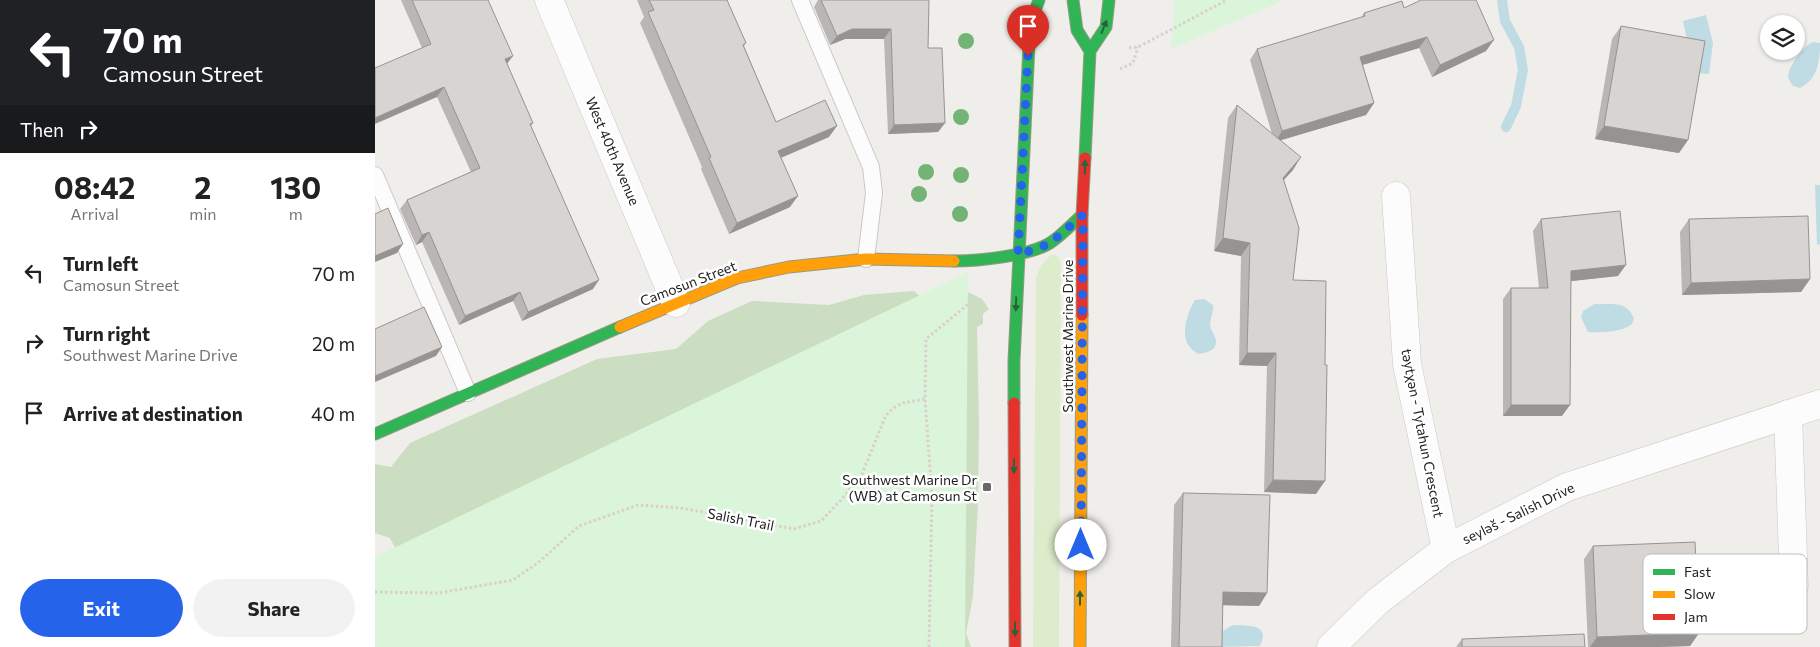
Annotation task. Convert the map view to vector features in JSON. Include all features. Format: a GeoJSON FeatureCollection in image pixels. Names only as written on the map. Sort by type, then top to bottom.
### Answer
{"type":"FeatureCollection","features":[{"type":"Feature","properties":{"kind":"main road"},"geometry":{"type":"LineString","coordinates":[[1015,647],[1014,361],[1030,24],[1026,0]]}},
{"type":"Feature","properties":{"kind":"main road"},"geometry":{"type":"LineString","coordinates":[[1030,24],[1039,0]]}},
{"type":"Feature","properties":{"kind":"main road"},"geometry":{"type":"LineString","coordinates":[[1073,0],[1077,30],[1090,51],[1106,27],[1109,0]]}},
{"type":"Feature","properties":{"kind":"main road","name":"Southwest Marine Drive"},"geometry":{"type":"LineString","coordinates":[[1080,647],[1083,215],[1090,51]]}},
{"type":"Feature","properties":{"kind":"main road","name":"Camosun Street"},"geometry":{"type":"LineString","coordinates":[[375,434],[737,278],[789,268],[865,259],[967,261],[1018,255],[1049,244],[1083,215]]}},
{"type":"Feature","properties":{"kind":"street","name":"West 40th Avenue"},"geometry":{"type":"LineString","coordinates":[[549,0],[676,303]]}},
{"type":"Feature","properties":{"kind":"street","name":"təytχən - Tytahun Crescent"},"geometry":{"type":"LineString","coordinates":[[1396,196],[1407,364],[1446,549]]}},
{"type":"Feature","properties":{"kind":"street","name":"seyləš - Salish Drive"},"geometry":{"type":"LineString","coordinates":[[1331,647],[1378,601],[1446,549],[1567,487],[1820,404]]}},
{"type":"Feature","properties":{"kind":"street"},"geometry":{"type":"LineString","coordinates":[[1788,414],[1793,554]]}},
{"type":"Feature","properties":{"kind":"lane"},"geometry":{"type":"LineString","coordinates":[[800,0],[871,167],[873,193],[865,259]]}},
{"type":"Feature","properties":{"kind":"lane"},"geometry":{"type":"LineString","coordinates":[[375,175],[468,393]]}},
{"type":"Feature","properties":{"kind":"path"},"geometry":{"type":"LineString","coordinates":[[1133,63],[1138,47],[1227,0]]}},
{"type":"Feature","properties":{"kind":"path"},"geometry":{"type":"LineString","coordinates":[[929,647],[932,497],[925,399],[926,339],[972,301]]}},
{"type":"Feature","properties":{"kind":"path","name":"Salish Trail"},"geometry":{"type":"LineString","coordinates":[[375,592],[439,593],[513,580],[539,562],[579,526],[638,505],[681,508],[794,529],[821,521],[862,474],[886,415],[895,406],[925,399]]}},
{"type":"Feature","properties":{"kind":"green space"},"geometry":{"type":"Polygon","coordinates":[[[1175,0],[1285,0],[1171,49],[1175,0]]]}},
{"type":"Feature","properties":{"kind":"green space"},"geometry":{"type":"Polygon","coordinates":[[[1052,254],[1058,257],[1061,264],[1059,647],[1033,647],[1036,278],[1041,265],[1052,254]]]}},
{"type":"Feature","properties":{"kind":"green space"},"geometry":{"type":"Polygon","coordinates":[[[968,272],[965,647],[375,647],[375,557],[968,272]]]}},
{"type":"Feature","properties":{"kind":"green space"},"geometry":{"type":"Polygon","coordinates":[[[962,289],[982,299],[989,309],[983,314],[983,324],[977,327],[978,505],[973,597],[966,633],[971,647],[375,647],[375,583],[402,561],[390,538],[375,533],[375,464],[391,467],[410,443],[597,359],[676,349],[708,321],[752,301],[829,305],[864,295],[914,291],[924,300],[962,289]]]}},
{"type":"Feature","properties":{"kind":"water"},"geometry":{"type":"Polygon","coordinates":[[[1706,15],[1713,43],[1709,74],[1686,72],[1689,48],[1683,21],[1706,15]]]}},
{"type":"Feature","properties":{"kind":"water"},"geometry":{"type":"Polygon","coordinates":[[[1813,42],[1820,43],[1817,69],[1811,80],[1806,84],[1800,88],[1793,86],[1788,78],[1793,62],[1795,60],[1805,60],[1805,48],[1813,42]]]}},
{"type":"Feature","properties":{"kind":"water"},"geometry":{"type":"Polygon","coordinates":[[[1815,185],[1820,185],[1820,244],[1817,245],[1815,185]]]}},
{"type":"Feature","properties":{"kind":"water"},"geometry":{"type":"Polygon","coordinates":[[[1204,299],[1213,305],[1210,325],[1216,345],[1212,350],[1198,354],[1186,341],[1185,329],[1195,300],[1204,299]]]}},
{"type":"Feature","properties":{"kind":"water"},"geometry":{"type":"Polygon","coordinates":[[[1594,304],[1612,304],[1627,308],[1634,318],[1632,324],[1618,330],[1588,332],[1581,317],[1583,311],[1594,304]]]}},
{"type":"Feature","properties":{"kind":"water"},"geometry":{"type":"Polygon","coordinates":[[[1233,625],[1251,626],[1260,630],[1263,633],[1263,639],[1260,646],[1213,647],[1221,634],[1233,625]]]}},
{"type":"Feature","properties":{"kind":"building"},"geometry":{"type":"Polygon","coordinates":[[[412,0],[488,0],[513,56],[505,59],[533,123],[530,124],[599,280],[528,312],[520,292],[465,316],[429,232],[422,235],[407,200],[480,168],[444,87],[375,118],[375,68],[431,44],[412,0]]]}},
{"type":"Feature","properties":{"kind":"building"},"geometry":{"type":"Polygon","coordinates":[[[649,0],[727,0],[746,43],[743,45],[776,122],[825,100],[837,126],[778,151],[798,196],[737,223],[709,158],[711,157],[648,12],[654,10],[649,0]]]}},
{"type":"Feature","properties":{"kind":"building"},"geometry":{"type":"Polygon","coordinates":[[[821,0],[929,0],[928,48],[942,48],[945,123],[894,125],[891,29],[852,29],[837,36],[821,0]]]}},
{"type":"Feature","properties":{"kind":"building"},"geometry":{"type":"Polygon","coordinates":[[[1421,0],[1476,0],[1494,40],[1440,65],[1427,37],[1360,57],[1374,103],[1282,131],[1257,49],[1365,16],[1364,13],[1402,1],[1404,8],[1421,0]]]}},
{"type":"Feature","properties":{"kind":"building"},"geometry":{"type":"Polygon","coordinates":[[[1621,26],[1705,41],[1688,140],[1604,126],[1621,26]]]}},
{"type":"Feature","properties":{"kind":"building"},"geometry":{"type":"Polygon","coordinates":[[[1237,105],[1301,157],[1283,178],[1299,228],[1293,280],[1326,281],[1325,481],[1273,480],[1276,353],[1247,353],[1250,243],[1223,238],[1237,105]]]}},
{"type":"Feature","properties":{"kind":"building"},"geometry":{"type":"Polygon","coordinates":[[[388,208],[403,244],[375,256],[375,214],[388,208]]]}},
{"type":"Feature","properties":{"kind":"building"},"geometry":{"type":"Polygon","coordinates":[[[1620,211],[1626,265],[1571,271],[1570,405],[1511,405],[1511,288],[1548,288],[1541,219],[1620,211]]]}},
{"type":"Feature","properties":{"kind":"building"},"geometry":{"type":"Polygon","coordinates":[[[1808,216],[1810,279],[1691,283],[1689,219],[1808,216]]]}},
{"type":"Feature","properties":{"kind":"building"},"geometry":{"type":"Polygon","coordinates":[[[424,307],[442,347],[375,376],[375,329],[424,307]]]}},
{"type":"Feature","properties":{"kind":"building"},"geometry":{"type":"Polygon","coordinates":[[[1183,493],[1270,495],[1267,593],[1223,592],[1222,647],[1179,647],[1183,493]]]}},
{"type":"Feature","properties":{"kind":"building"},"geometry":{"type":"Polygon","coordinates":[[[1695,542],[1696,554],[1643,554],[1643,634],[1674,634],[1597,637],[1593,546],[1695,542]]]}},
{"type":"Feature","properties":{"kind":"building"},"geometry":{"type":"Polygon","coordinates":[[[1584,634],[1585,647],[1462,647],[1462,639],[1584,634]]]}},
{"type":"Feature","properties":{"kind":"waterway"},"geometry":{"type":"LineString","coordinates":[[1502,0],[1505,21],[1519,47],[1523,70],[1516,106],[1506,127]]}},
{"type":"Feature","properties":{"kind":"traffic: fast"},"geometry":{"type":"LineString","coordinates":[[1014,403],[1014,361],[1030,24],[1039,0]]}},
{"type":"Feature","properties":{"kind":"traffic: fast"},"geometry":{"type":"LineString","coordinates":[[1073,0],[1077,30],[1090,51]]}},
{"type":"Feature","properties":{"kind":"traffic: fast"},"geometry":{"type":"LineString","coordinates":[[1085,158],[1090,51],[1106,27],[1109,0]]}},
{"type":"Feature","properties":{"kind":"traffic: fast"},"geometry":{"type":"LineString","coordinates":[[954,261],[1003,257],[1041,248],[1058,237],[1082,215]]}},
{"type":"Feature","properties":{"kind":"traffic: fast"},"geometry":{"type":"LineString","coordinates":[[375,434],[620,327]]}},
{"type":"Feature","properties":{"kind":"traffic: slow"},"geometry":{"type":"LineString","coordinates":[[620,327],[737,278],[789,267],[866,259],[954,261]]}},
{"type":"Feature","properties":{"kind":"traffic: slow"},"geometry":{"type":"LineString","coordinates":[[1080,647],[1082,315]]}},
{"type":"Feature","properties":{"kind":"traffic: jam"},"geometry":{"type":"LineString","coordinates":[[1082,315],[1082,215],[1085,158]]}},
{"type":"Feature","properties":{"kind":"traffic: jam"},"geometry":{"type":"LineString","coordinates":[[1014,403],[1015,647]]}},
{"type":"Feature","properties":{"kind":"place","name":"Southwest Marine Dr (WB) at Camosun St"},"geometry":{"type":"Point","coordinates":[987,487]}},
{"type":"Feature","properties":{"kind":"route"},"geometry":{"type":"LineString","coordinates":[[1028,56],[1018,255],[1049,244],[1083,215],[1081,545]]}}]}
